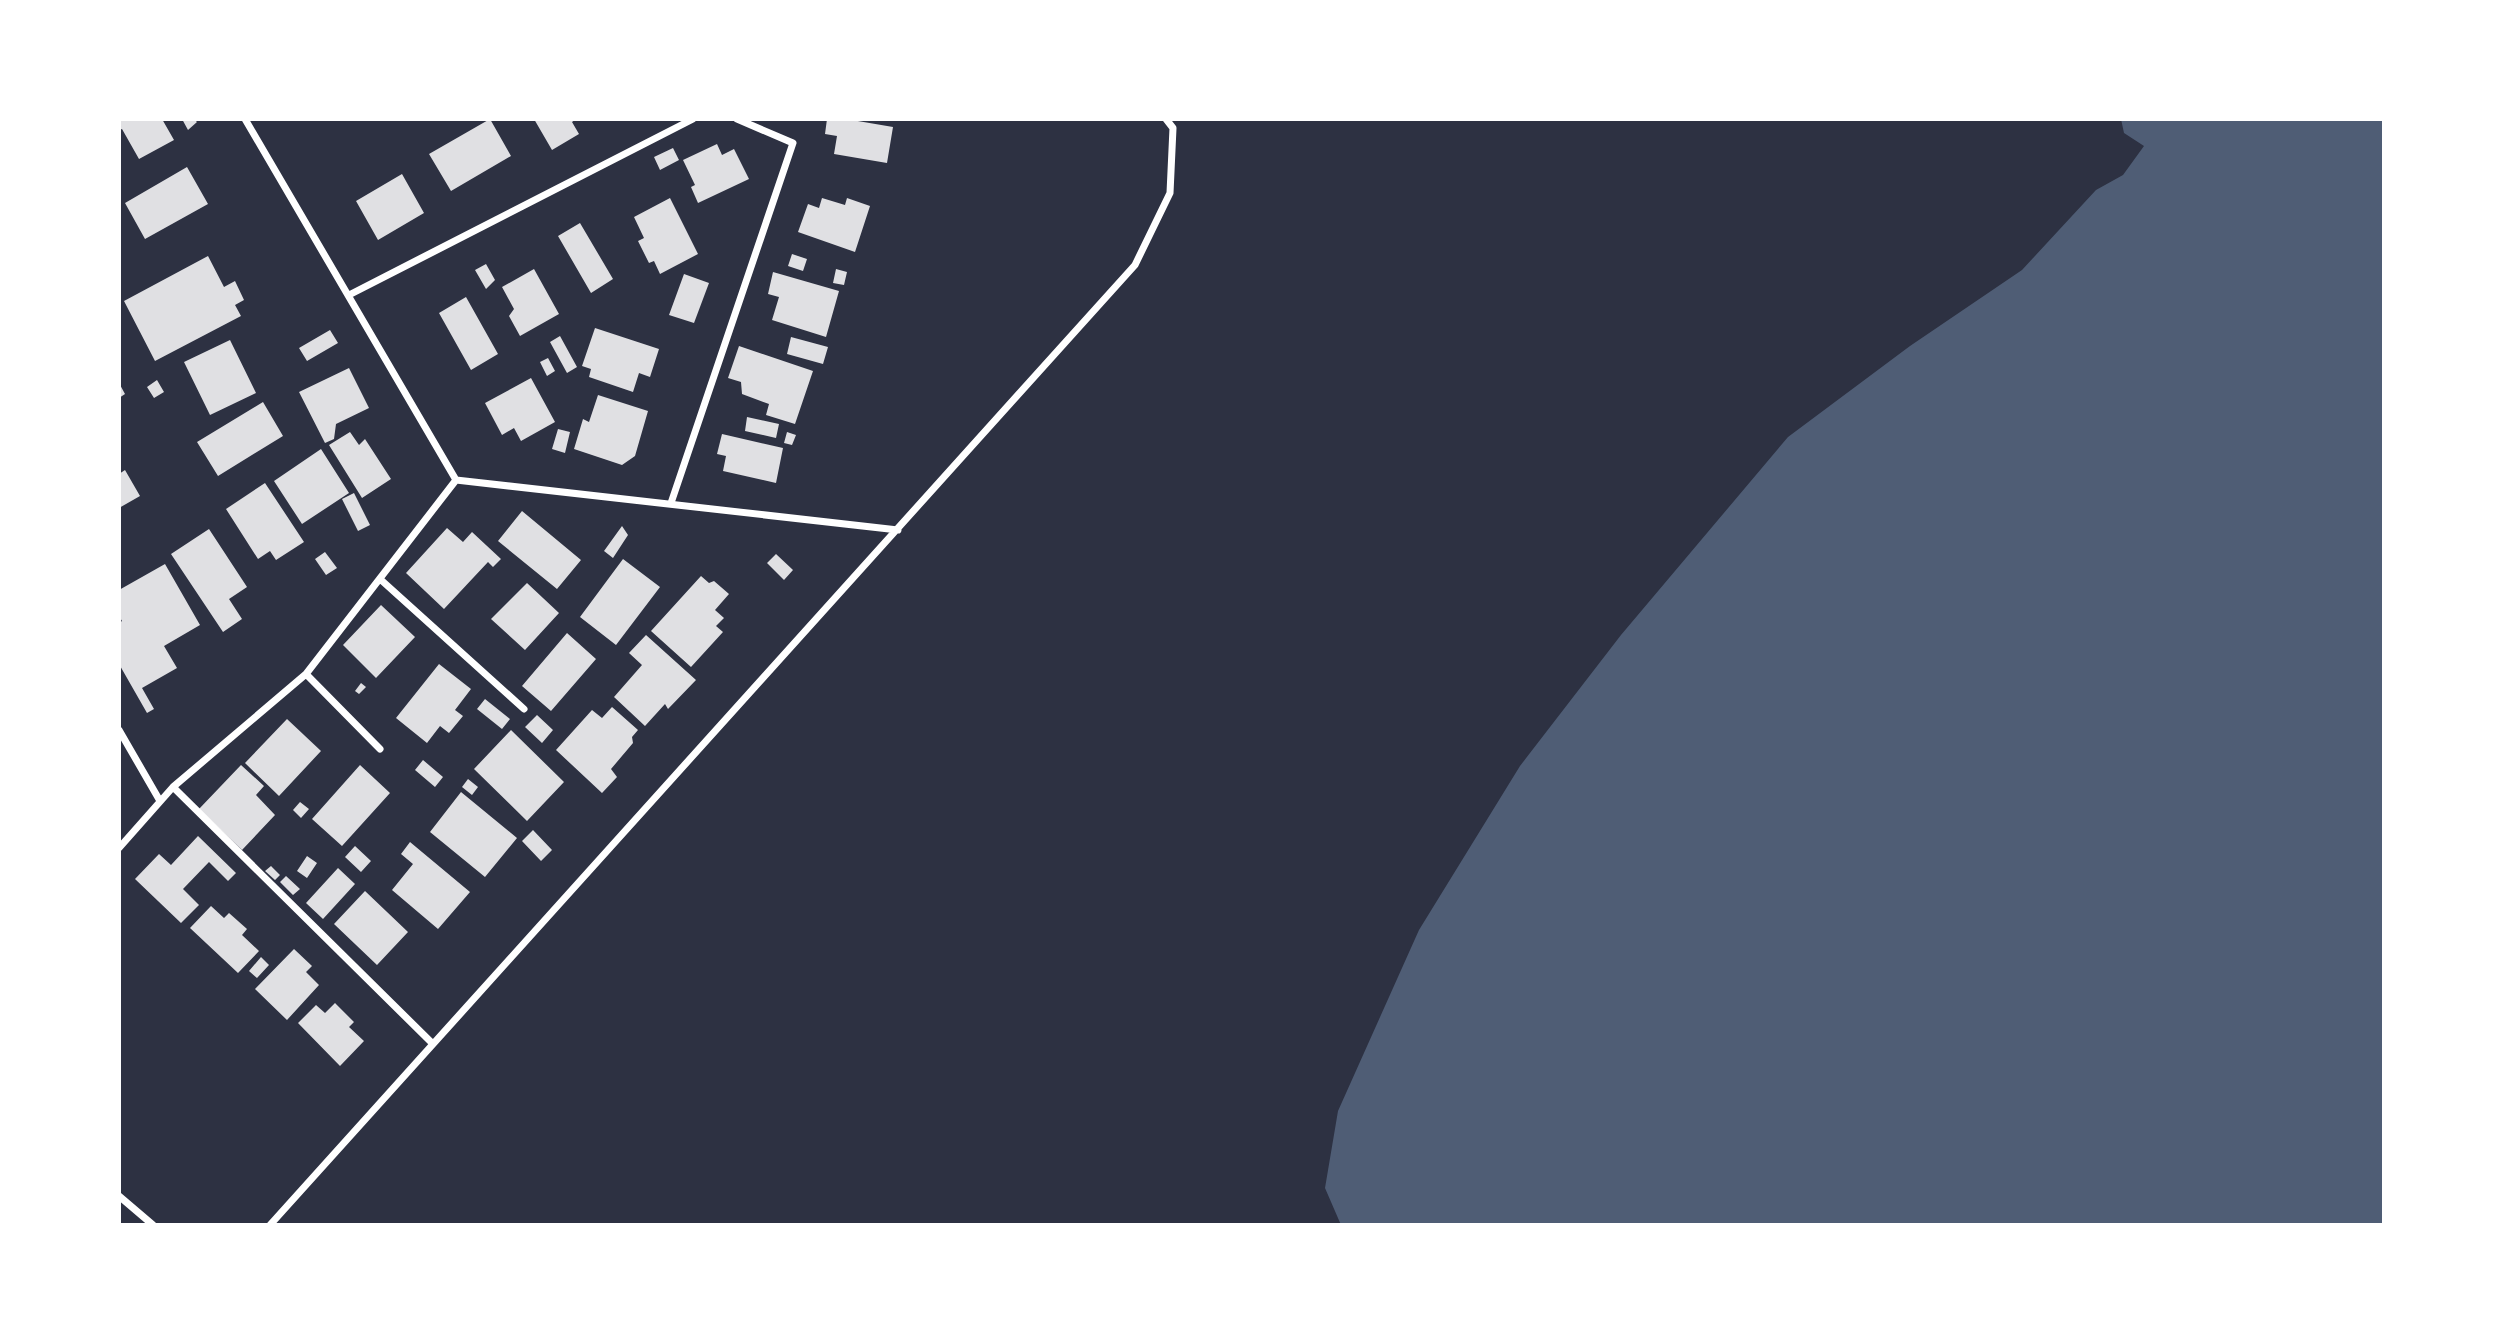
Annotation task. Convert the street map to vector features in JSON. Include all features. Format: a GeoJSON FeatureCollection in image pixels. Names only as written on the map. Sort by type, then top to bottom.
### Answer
{"type":"FeatureCollection","features":[{"type":"Feature","properties":{"kind":"street"},"geometry":{"type":"LineString","coordinates":[[245,119],[456,480]]}},
{"type":"Feature","properties":{"kind":"street"},"geometry":{"type":"LineString","coordinates":[[349,295],[693,119]]}},
{"type":"Feature","properties":{"kind":"street"},"geometry":{"type":"LineString","coordinates":[[671,503],[793,144],[737,119]]}},
{"type":"Feature","properties":{"kind":"street"},"geometry":{"type":"LineString","coordinates":[[270,1225],[1135,265],[1170,193],[1173,128],[1166,119]]}},
{"type":"Feature","properties":{"kind":"street"},"geometry":{"type":"LineString","coordinates":[[456,480],[898,530]]}},
{"type":"Feature","properties":{"kind":"street"},"geometry":{"type":"LineString","coordinates":[[119,848],[173,787],[306,674],[456,480]]}},
{"type":"Feature","properties":{"kind":"street"},"geometry":{"type":"LineString","coordinates":[[380,579],[523,709]]}},
{"type":"Feature","properties":{"kind":"street"},"geometry":{"type":"LineString","coordinates":[[306,674],[380,749]]}},
{"type":"Feature","properties":{"kind":"street"},"geometry":{"type":"LineString","coordinates":[[119,730],[160,801]]}},
{"type":"Feature","properties":{"kind":"street"},"geometry":{"type":"LineString","coordinates":[[173,787],[433,1044]]}},
{"type":"Feature","properties":{"kind":"street"},"geometry":{"type":"LineString","coordinates":[[119,1196],[153,1225]]}},
{"type":"Feature","properties":{"kind":"water"},"geometry":{"type":"Polygon","coordinates":[[[2121,119],[2384,119],[2384,1225],[1341,1225],[1325,1188],[1338,1111],[1419,930],[1520,766],[1621,635],[1788,437],[1910,346],[2022,270],[2096,190],[2123,175],[2144,146],[2124,133],[2121,119]]]}},
{"type":"Feature","properties":{"kind":"building"},"geometry":{"type":"Polygon","coordinates":[[[119,119],[162,119],[174,140],[139,159],[122,129],[119,130],[119,119]]]}},
{"type":"Feature","properties":{"kind":"building"},"geometry":{"type":"Polygon","coordinates":[[[182,119],[194,119],[197,122],[188,130],[182,119]]]}},
{"type":"Feature","properties":{"kind":"building"},"geometry":{"type":"Polygon","coordinates":[[[490,119],[511,156],[451,191],[429,154],[490,119]]]}},
{"type":"Feature","properties":{"kind":"building"},"geometry":{"type":"Polygon","coordinates":[[[534,119],[576,119],[572,122],[579,134],[552,150],[534,119]]]}},
{"type":"Feature","properties":{"kind":"building"},"geometry":{"type":"Polygon","coordinates":[[[827,119],[846,119],[893,127],[887,163],[834,154],[837,136],[825,134],[827,119]]]}},
{"type":"Feature","properties":{"kind":"building"},"geometry":{"type":"Polygon","coordinates":[[[717,144],[722,155],[734,149],[749,179],[698,203],[691,187],[695,185],[683,160],[717,144]]]}},
{"type":"Feature","properties":{"kind":"building"},"geometry":{"type":"Polygon","coordinates":[[[673,148],[679,160],[660,170],[654,157],[673,148]]]}},
{"type":"Feature","properties":{"kind":"building"},"geometry":{"type":"Polygon","coordinates":[[[187,167],[208,204],[145,239],[125,203],[187,167]]]}},
{"type":"Feature","properties":{"kind":"building"},"geometry":{"type":"Polygon","coordinates":[[[402,174],[424,213],[378,240],[356,201],[402,174]]]}},
{"type":"Feature","properties":{"kind":"building"},"geometry":{"type":"Polygon","coordinates":[[[670,198],[698,254],[660,274],[654,261],[649,263],[638,241],[644,238],[634,217],[670,198]]]}},
{"type":"Feature","properties":{"kind":"building"},"geometry":{"type":"Polygon","coordinates":[[[822,198],[845,205],[847,198],[870,206],[855,252],[798,232],[808,204],[819,208],[822,198]]]}},
{"type":"Feature","properties":{"kind":"building"},"geometry":{"type":"Polygon","coordinates":[[[580,223],[613,279],[591,293],[558,236],[580,223]]]}},
{"type":"Feature","properties":{"kind":"building"},"geometry":{"type":"Polygon","coordinates":[[[792,254],[807,259],[803,271],[788,266],[792,254]]]}},
{"type":"Feature","properties":{"kind":"building"},"geometry":{"type":"Polygon","coordinates":[[[208,256],[224,287],[235,281],[244,300],[235,305],[241,316],[155,361],[124,301],[208,256]]]}},
{"type":"Feature","properties":{"kind":"building"},"geometry":{"type":"Polygon","coordinates":[[[486,264],[495,280],[486,289],[475,270],[486,264]]]}},
{"type":"Feature","properties":{"kind":"building"},"geometry":{"type":"Polygon","coordinates":[[[534,269],[559,314],[520,336],[509,316],[514,309],[502,287],[534,269]]]}},
{"type":"Feature","properties":{"kind":"building"},"geometry":{"type":"Polygon","coordinates":[[[836,269],[847,272],[844,285],[833,283],[836,269]]]}},
{"type":"Feature","properties":{"kind":"building"},"geometry":{"type":"Polygon","coordinates":[[[773,272],[839,291],[826,337],[772,320],[779,297],[768,294],[773,272]]]}},
{"type":"Feature","properties":{"kind":"building"},"geometry":{"type":"Polygon","coordinates":[[[684,274],[709,283],[694,323],[669,315],[684,274]]]}},
{"type":"Feature","properties":{"kind":"building"},"geometry":{"type":"Polygon","coordinates":[[[466,297],[498,354],[471,370],[439,313],[466,297]]]}},
{"type":"Feature","properties":{"kind":"building"},"geometry":{"type":"Polygon","coordinates":[[[595,328],[659,349],[650,377],[639,373],[633,392],[589,377],[591,369],[582,366],[595,328]]]}},
{"type":"Feature","properties":{"kind":"building"},"geometry":{"type":"Polygon","coordinates":[[[330,330],[338,343],[307,361],[299,348],[330,330]]]}},
{"type":"Feature","properties":{"kind":"building"},"geometry":{"type":"Polygon","coordinates":[[[560,336],[577,367],[567,373],[550,342],[560,336]]]}},
{"type":"Feature","properties":{"kind":"building"},"geometry":{"type":"Polygon","coordinates":[[[791,337],[828,347],[823,364],[787,354],[791,337]]]}},
{"type":"Feature","properties":{"kind":"building"},"geometry":{"type":"Polygon","coordinates":[[[230,340],[256,393],[210,415],[184,362],[230,340]]]}},
{"type":"Feature","properties":{"kind":"building"},"geometry":{"type":"Polygon","coordinates":[[[739,346],[813,371],[795,424],[766,415],[769,404],[742,394],[741,382],[728,378],[739,346]]]}},
{"type":"Feature","properties":{"kind":"building"},"geometry":{"type":"Polygon","coordinates":[[[548,358],[555,371],[547,376],[540,362],[548,358]]]}},
{"type":"Feature","properties":{"kind":"building"},"geometry":{"type":"Polygon","coordinates":[[[349,368],[369,408],[336,424],[334,439],[325,443],[299,392],[349,368]]]}},
{"type":"Feature","properties":{"kind":"building"},"geometry":{"type":"Polygon","coordinates":[[[531,378],[555,422],[521,441],[514,428],[502,435],[485,403],[531,378]]]}},
{"type":"Feature","properties":{"kind":"building"},"geometry":{"type":"Polygon","coordinates":[[[157,380],[164,392],[154,398],[147,387],[157,380]]]}},
{"type":"Feature","properties":{"kind":"building"},"geometry":{"type":"Polygon","coordinates":[[[119,383],[125,394],[119,398],[119,383]]]}},
{"type":"Feature","properties":{"kind":"building"},"geometry":{"type":"Polygon","coordinates":[[[598,395],[648,411],[635,456],[622,465],[574,449],[583,419],[589,422],[598,395]]]}},
{"type":"Feature","properties":{"kind":"building"},"geometry":{"type":"Polygon","coordinates":[[[263,402],[283,436],[218,476],[197,442],[263,402]]]}},
{"type":"Feature","properties":{"kind":"building"},"geometry":{"type":"Polygon","coordinates":[[[747,417],[779,424],[776,438],[745,431],[747,417]]]}},
{"type":"Feature","properties":{"kind":"building"},"geometry":{"type":"Polygon","coordinates":[[[558,429],[570,432],[565,453],[552,449],[558,429]]]}},
{"type":"Feature","properties":{"kind":"building"},"geometry":{"type":"Polygon","coordinates":[[[350,432],[359,445],[365,439],[391,479],[362,498],[329,445],[350,432]]]}},
{"type":"Feature","properties":{"kind":"building"},"geometry":{"type":"Polygon","coordinates":[[[787,432],[796,435],[792,445],[784,443],[787,432]]]}},
{"type":"Feature","properties":{"kind":"building"},"geometry":{"type":"Polygon","coordinates":[[[722,434],[783,448],[776,483],[723,471],[726,456],[717,454],[722,434]]]}},
{"type":"Feature","properties":{"kind":"building"},"geometry":{"type":"Polygon","coordinates":[[[321,449],[349,493],[302,524],[274,481],[321,449]]]}},
{"type":"Feature","properties":{"kind":"building"},"geometry":{"type":"Polygon","coordinates":[[[125,470],[140,496],[119,508],[119,474],[125,470]]]}},
{"type":"Feature","properties":{"kind":"building"},"geometry":{"type":"Polygon","coordinates":[[[265,483],[304,542],[276,560],[270,551],[258,559],[226,509],[265,483]]]}},
{"type":"Feature","properties":{"kind":"building"},"geometry":{"type":"Polygon","coordinates":[[[354,493],[370,525],[358,531],[342,499],[354,493]]]}},
{"type":"Feature","properties":{"kind":"building"},"geometry":{"type":"Polygon","coordinates":[[[522,511],[581,560],[557,589],[498,541],[522,511]]]}},
{"type":"Feature","properties":{"kind":"building"},"geometry":{"type":"Polygon","coordinates":[[[622,526],[628,535],[613,558],[604,551],[622,526]]]}},
{"type":"Feature","properties":{"kind":"building"},"geometry":{"type":"Polygon","coordinates":[[[447,528],[463,542],[472,532],[501,559],[493,567],[488,562],[444,609],[406,573],[447,528]]]}},
{"type":"Feature","properties":{"kind":"building"},"geometry":{"type":"Polygon","coordinates":[[[209,529],[247,587],[229,599],[242,619],[223,632],[171,554],[209,529]]]}},
{"type":"Feature","properties":{"kind":"building"},"geometry":{"type":"Polygon","coordinates":[[[325,552],[337,568],[326,575],[315,559],[325,552]]]}},
{"type":"Feature","properties":{"kind":"building"},"geometry":{"type":"Polygon","coordinates":[[[776,554],[793,570],[784,580],[767,563],[776,554]]]}},
{"type":"Feature","properties":{"kind":"building"},"geometry":{"type":"Polygon","coordinates":[[[623,559],[660,587],[616,645],[580,617],[623,559]]]}},
{"type":"Feature","properties":{"kind":"building"},"geometry":{"type":"Polygon","coordinates":[[[165,564],[200,625],[164,646],[177,668],[142,688],[154,709],[147,713],[119,664],[119,623],[122,621],[119,616],[119,590],[165,564]]]}},
{"type":"Feature","properties":{"kind":"building"},"geometry":{"type":"Polygon","coordinates":[[[701,576],[709,583],[714,581],[729,594],[715,610],[724,618],[716,626],[723,632],[691,667],[651,631],[701,576]]]}},
{"type":"Feature","properties":{"kind":"building"},"geometry":{"type":"Polygon","coordinates":[[[527,583],[559,613],[525,650],[491,619],[527,583]]]}},
{"type":"Feature","properties":{"kind":"building"},"geometry":{"type":"Polygon","coordinates":[[[381,605],[415,637],[376,678],[343,645],[381,605]]]}},
{"type":"Feature","properties":{"kind":"building"},"geometry":{"type":"Polygon","coordinates":[[[567,633],[596,659],[551,711],[522,686],[567,633]]]}},
{"type":"Feature","properties":{"kind":"building"},"geometry":{"type":"Polygon","coordinates":[[[646,635],[696,680],[668,709],[665,704],[645,726],[614,697],[642,665],[629,653],[646,635]]]}},
{"type":"Feature","properties":{"kind":"building"},"geometry":{"type":"Polygon","coordinates":[[[439,664],[471,689],[455,710],[463,716],[449,733],[440,726],[427,743],[396,718],[439,664]]]}},
{"type":"Feature","properties":{"kind":"building"},"geometry":{"type":"Polygon","coordinates":[[[361,683],[366,687],[359,694],[355,691],[361,683]]]}},
{"type":"Feature","properties":{"kind":"building"},"geometry":{"type":"Polygon","coordinates":[[[485,699],[510,719],[502,729],[477,709],[485,699]]]}},
{"type":"Feature","properties":{"kind":"building"},"geometry":{"type":"Polygon","coordinates":[[[612,707],[638,730],[632,737],[633,743],[611,769],[617,777],[602,793],[556,750],[592,710],[602,718],[612,707]]]}},
{"type":"Feature","properties":{"kind":"building"},"geometry":{"type":"Polygon","coordinates":[[[537,715],[553,730],[542,743],[525,727],[537,715]]]}},
{"type":"Feature","properties":{"kind":"building"},"geometry":{"type":"Polygon","coordinates":[[[287,719],[321,751],[279,796],[245,763],[287,719]]]}},
{"type":"Feature","properties":{"kind":"building"},"geometry":{"type":"Polygon","coordinates":[[[511,730],[564,782],[527,821],[474,769],[511,730]]]}},
{"type":"Feature","properties":{"kind":"building"},"geometry":{"type":"Polygon","coordinates":[[[423,760],[443,777],[435,787],[415,770],[423,760]]]}},
{"type":"Feature","properties":{"kind":"building"},"geometry":{"type":"Polygon","coordinates":[[[241,765],[264,786],[256,795],[275,815],[242,850],[199,809],[241,765]]]}},
{"type":"Feature","properties":{"kind":"building"},"geometry":{"type":"Polygon","coordinates":[[[360,765],[390,793],[342,846],[312,819],[360,765]]]}},
{"type":"Feature","properties":{"kind":"building"},"geometry":{"type":"Polygon","coordinates":[[[468,779],[478,787],[472,795],[462,787],[468,779]]]}},
{"type":"Feature","properties":{"kind":"building"},"geometry":{"type":"Polygon","coordinates":[[[461,792],[517,838],[485,877],[430,832],[461,792]]]}},
{"type":"Feature","properties":{"kind":"building"},"geometry":{"type":"Polygon","coordinates":[[[300,802],[309,809],[301,818],[293,810],[300,802]]]}},
{"type":"Feature","properties":{"kind":"building"},"geometry":{"type":"Polygon","coordinates":[[[533,830],[552,850],[541,861],[522,841],[533,830]]]}},
{"type":"Feature","properties":{"kind":"building"},"geometry":{"type":"Polygon","coordinates":[[[198,836],[236,873],[228,881],[209,862],[183,889],[199,905],[181,923],[135,879],[159,854],[171,865],[198,836]]]}},
{"type":"Feature","properties":{"kind":"building"},"geometry":{"type":"Polygon","coordinates":[[[410,842],[470,892],[438,929],[392,890],[413,864],[401,854],[410,842]]]}},
{"type":"Feature","properties":{"kind":"building"},"geometry":{"type":"Polygon","coordinates":[[[355,846],[371,861],[361,872],[345,857],[355,846]]]}},
{"type":"Feature","properties":{"kind":"building"},"geometry":{"type":"Polygon","coordinates":[[[307,856],[317,863],[307,878],[297,871],[307,856]]]}},
{"type":"Feature","properties":{"kind":"building"},"geometry":{"type":"Polygon","coordinates":[[[271,866],[280,875],[275,880],[265,871],[271,866]]]}},
{"type":"Feature","properties":{"kind":"building"},"geometry":{"type":"Polygon","coordinates":[[[338,868],[355,884],[323,919],[306,903],[338,868]]]}},
{"type":"Feature","properties":{"kind":"building"},"geometry":{"type":"Polygon","coordinates":[[[286,876],[300,889],[293,895],[280,882],[286,876]]]}},
{"type":"Feature","properties":{"kind":"building"},"geometry":{"type":"Polygon","coordinates":[[[365,891],[408,932],[377,965],[334,924],[365,891]]]}},
{"type":"Feature","properties":{"kind":"building"},"geometry":{"type":"Polygon","coordinates":[[[211,906],[224,918],[229,913],[247,929],[242,935],[259,951],[238,973],[190,928],[211,906]]]}},
{"type":"Feature","properties":{"kind":"building"},"geometry":{"type":"Polygon","coordinates":[[[294,949],[312,966],[306,972],[319,985],[287,1020],[255,989],[294,949]]]}},
{"type":"Feature","properties":{"kind":"building"},"geometry":{"type":"Polygon","coordinates":[[[261,957],[269,965],[257,978],[249,971],[261,957]]]}},
{"type":"Feature","properties":{"kind":"building"},"geometry":{"type":"Polygon","coordinates":[[[335,1003],[354,1022],[349,1027],[364,1041],[340,1066],[298,1023],[316,1005],[325,1013],[335,1003]]]}}]}
